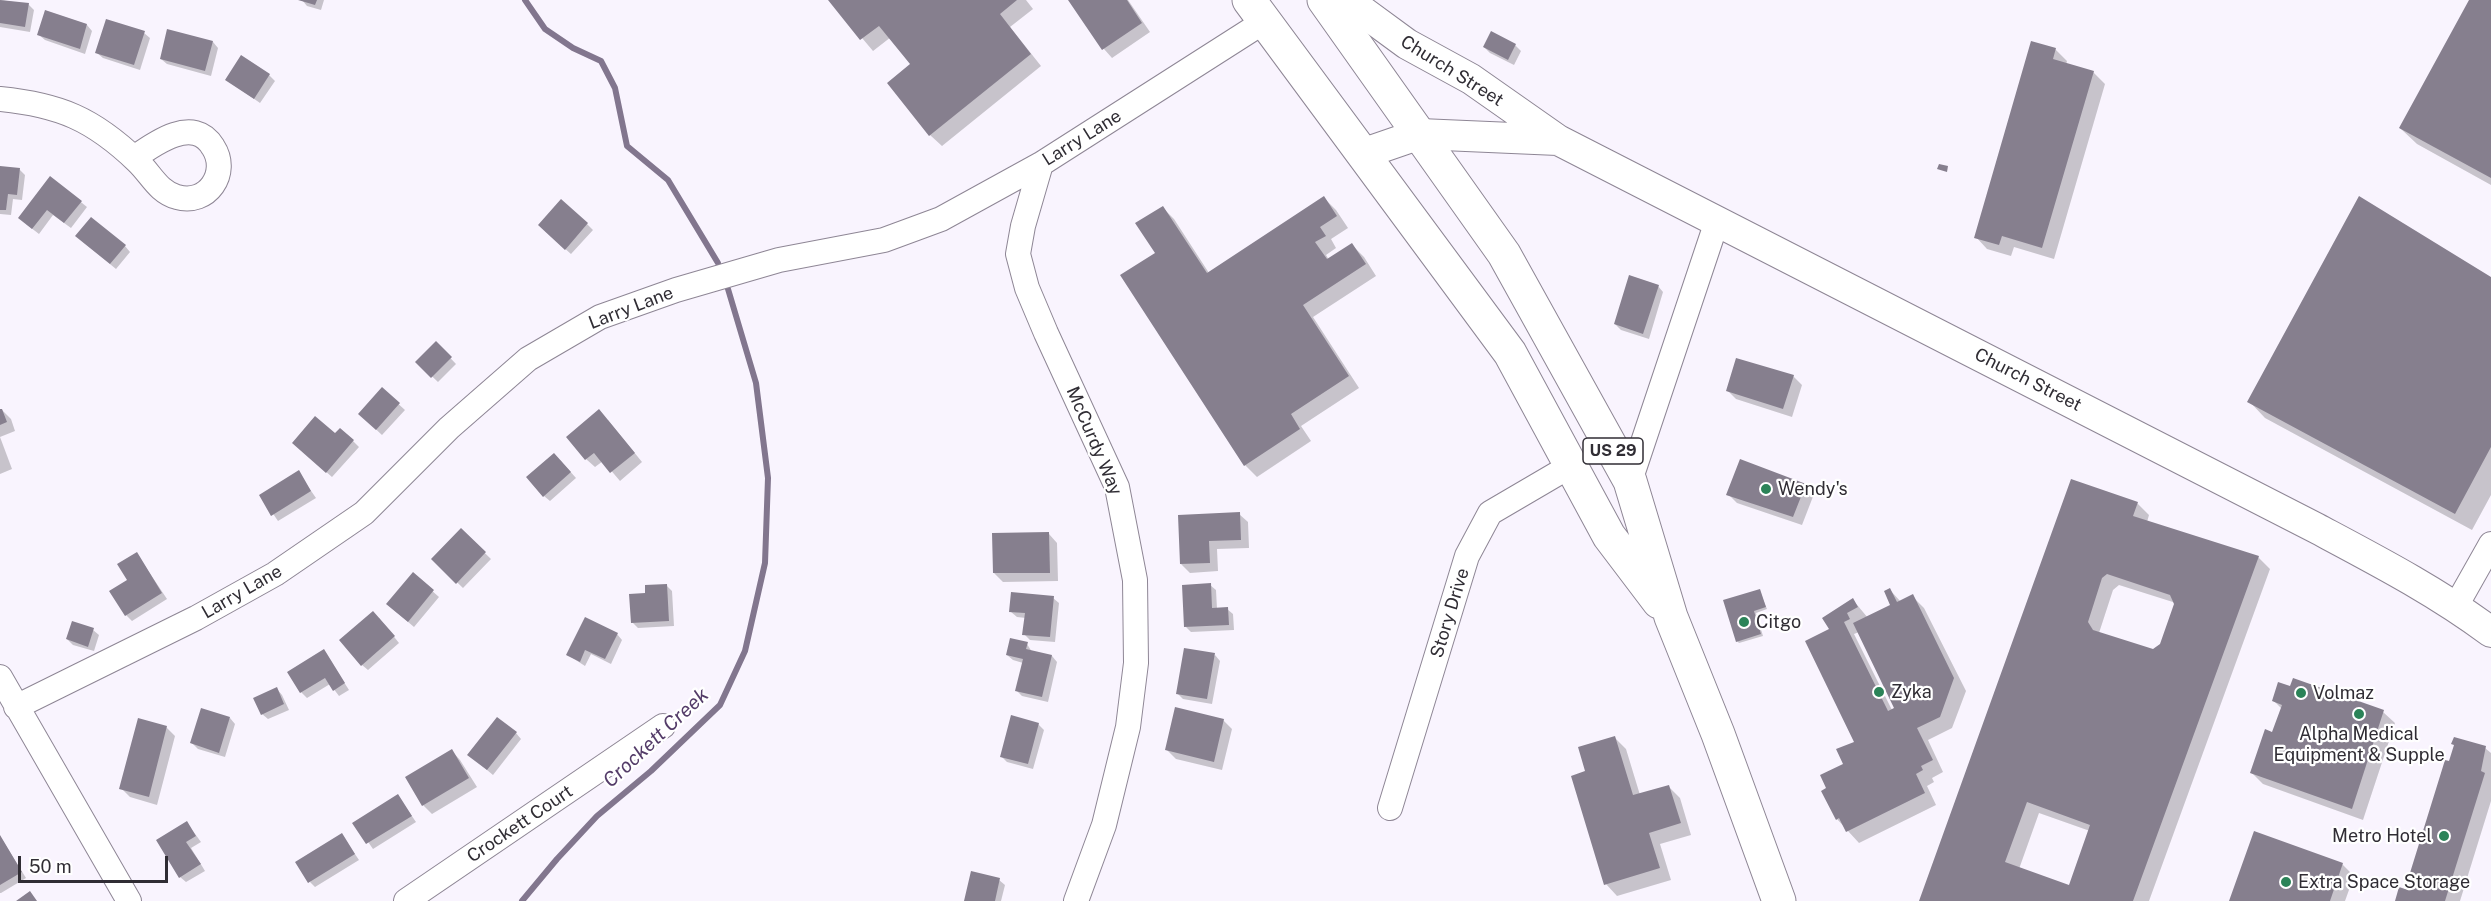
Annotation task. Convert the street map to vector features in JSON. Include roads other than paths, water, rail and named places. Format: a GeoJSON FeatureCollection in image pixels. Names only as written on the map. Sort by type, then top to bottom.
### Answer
{"type":"FeatureCollection","features":[{"type":"Feature","properties":{"kind":"highway","name":"US 29"},"geometry":{"type":"LineString","coordinates":[[1324,0],[1504,254],[1630,481],[1671,618],[1718,734],[1779,901]]}},
{"type":"Feature","properties":{"kind":"highway","name":"US 29"},"geometry":{"type":"LineString","coordinates":[[1257,10],[1510,353],[1609,536],[1671,618]]}},
{"type":"Feature","properties":{"kind":"main road","name":"Church Street"},"geometry":{"type":"LineString","coordinates":[[1347,0],[1407,44],[1471,79],[1558,140],[2391,567],[2456,606],[2491,632]]}},
{"type":"Feature","properties":{"kind":"main road","name":"Church Street"},"geometry":{"type":"LineString","coordinates":[[1362,154],[1420,134],[1558,140]]}},
{"type":"Feature","properties":{"kind":"street","name":"Larry Lane"},"geometry":{"type":"LineString","coordinates":[[16,707],[196,618],[275,574],[364,513],[449,428],[528,359],[600,317],[676,290],[779,260],[884,240],[941,219],[1041,164],[1257,10]]}},
{"type":"Feature","properties":{"kind":"street"},"geometry":{"type":"LineString","coordinates":[[0,99],[46,105],[78,116],[134,158]]}},
{"type":"Feature","properties":{"kind":"street","name":"McCurdy Way"},"geometry":{"type":"LineString","coordinates":[[1041,164],[1023,226],[1018,254],[1027,288],[1038,315],[1117,487],[1135,580],[1136,663],[1128,727],[1104,825],[1076,901]]}},
{"type":"Feature","properties":{"kind":"street"},"geometry":{"type":"LineString","coordinates":[[1630,481],[1717,221]]}},
{"type":"Feature","properties":{"kind":"street","name":"Story Drive"},"geometry":{"type":"LineString","coordinates":[[1390,808],[1467,556],[1490,513],[1572,465]]}},
{"type":"Feature","properties":{"kind":"street"},"geometry":{"type":"LineString","coordinates":[[2456,606],[2491,544]]}},
{"type":"Feature","properties":{"kind":"street"},"geometry":{"type":"LineString","coordinates":[[0,677],[129,901]]}},
{"type":"Feature","properties":{"kind":"street","name":"Crockett Court"},"geometry":{"type":"LineString","coordinates":[[406,901],[663,726]]}},
{"type":"Feature","properties":{"kind":"waterway"},"geometry":{"type":"LineString","coordinates":[[525,0],[545,29],[573,48],[601,61],[615,88],[627,146],[668,180],[718,263]]}},
{"type":"Feature","properties":{"kind":"waterway","name":"Crockett Creek"},"geometry":{"type":"LineString","coordinates":[[522,901],[597,816],[651,771],[720,705],[745,651],[765,563],[768,478],[756,383],[728,289]]}},
{"type":"Feature","properties":{"kind":"place","name":"Wendy's"},"geometry":{"type":"Point","coordinates":[1766,489]}},
{"type":"Feature","properties":{"kind":"place","name":"Citgo"},"geometry":{"type":"Point","coordinates":[1744,622]}},
{"type":"Feature","properties":{"kind":"place","name":"Zyka"},"geometry":{"type":"Point","coordinates":[1879,692]}},
{"type":"Feature","properties":{"kind":"place","name":"Volmaz"},"geometry":{"type":"Point","coordinates":[2301,693]}},
{"type":"Feature","properties":{"kind":"place","name":"Alpha Medical Equipment & Supple"},"geometry":{"type":"Point","coordinates":[2359,714]}},
{"type":"Feature","properties":{"kind":"place","name":"Metro Hotel"},"geometry":{"type":"Point","coordinates":[2444,836]}},
{"type":"Feature","properties":{"kind":"place","name":"Extra Space Storage"},"geometry":{"type":"Point","coordinates":[2286,882]}}]}
